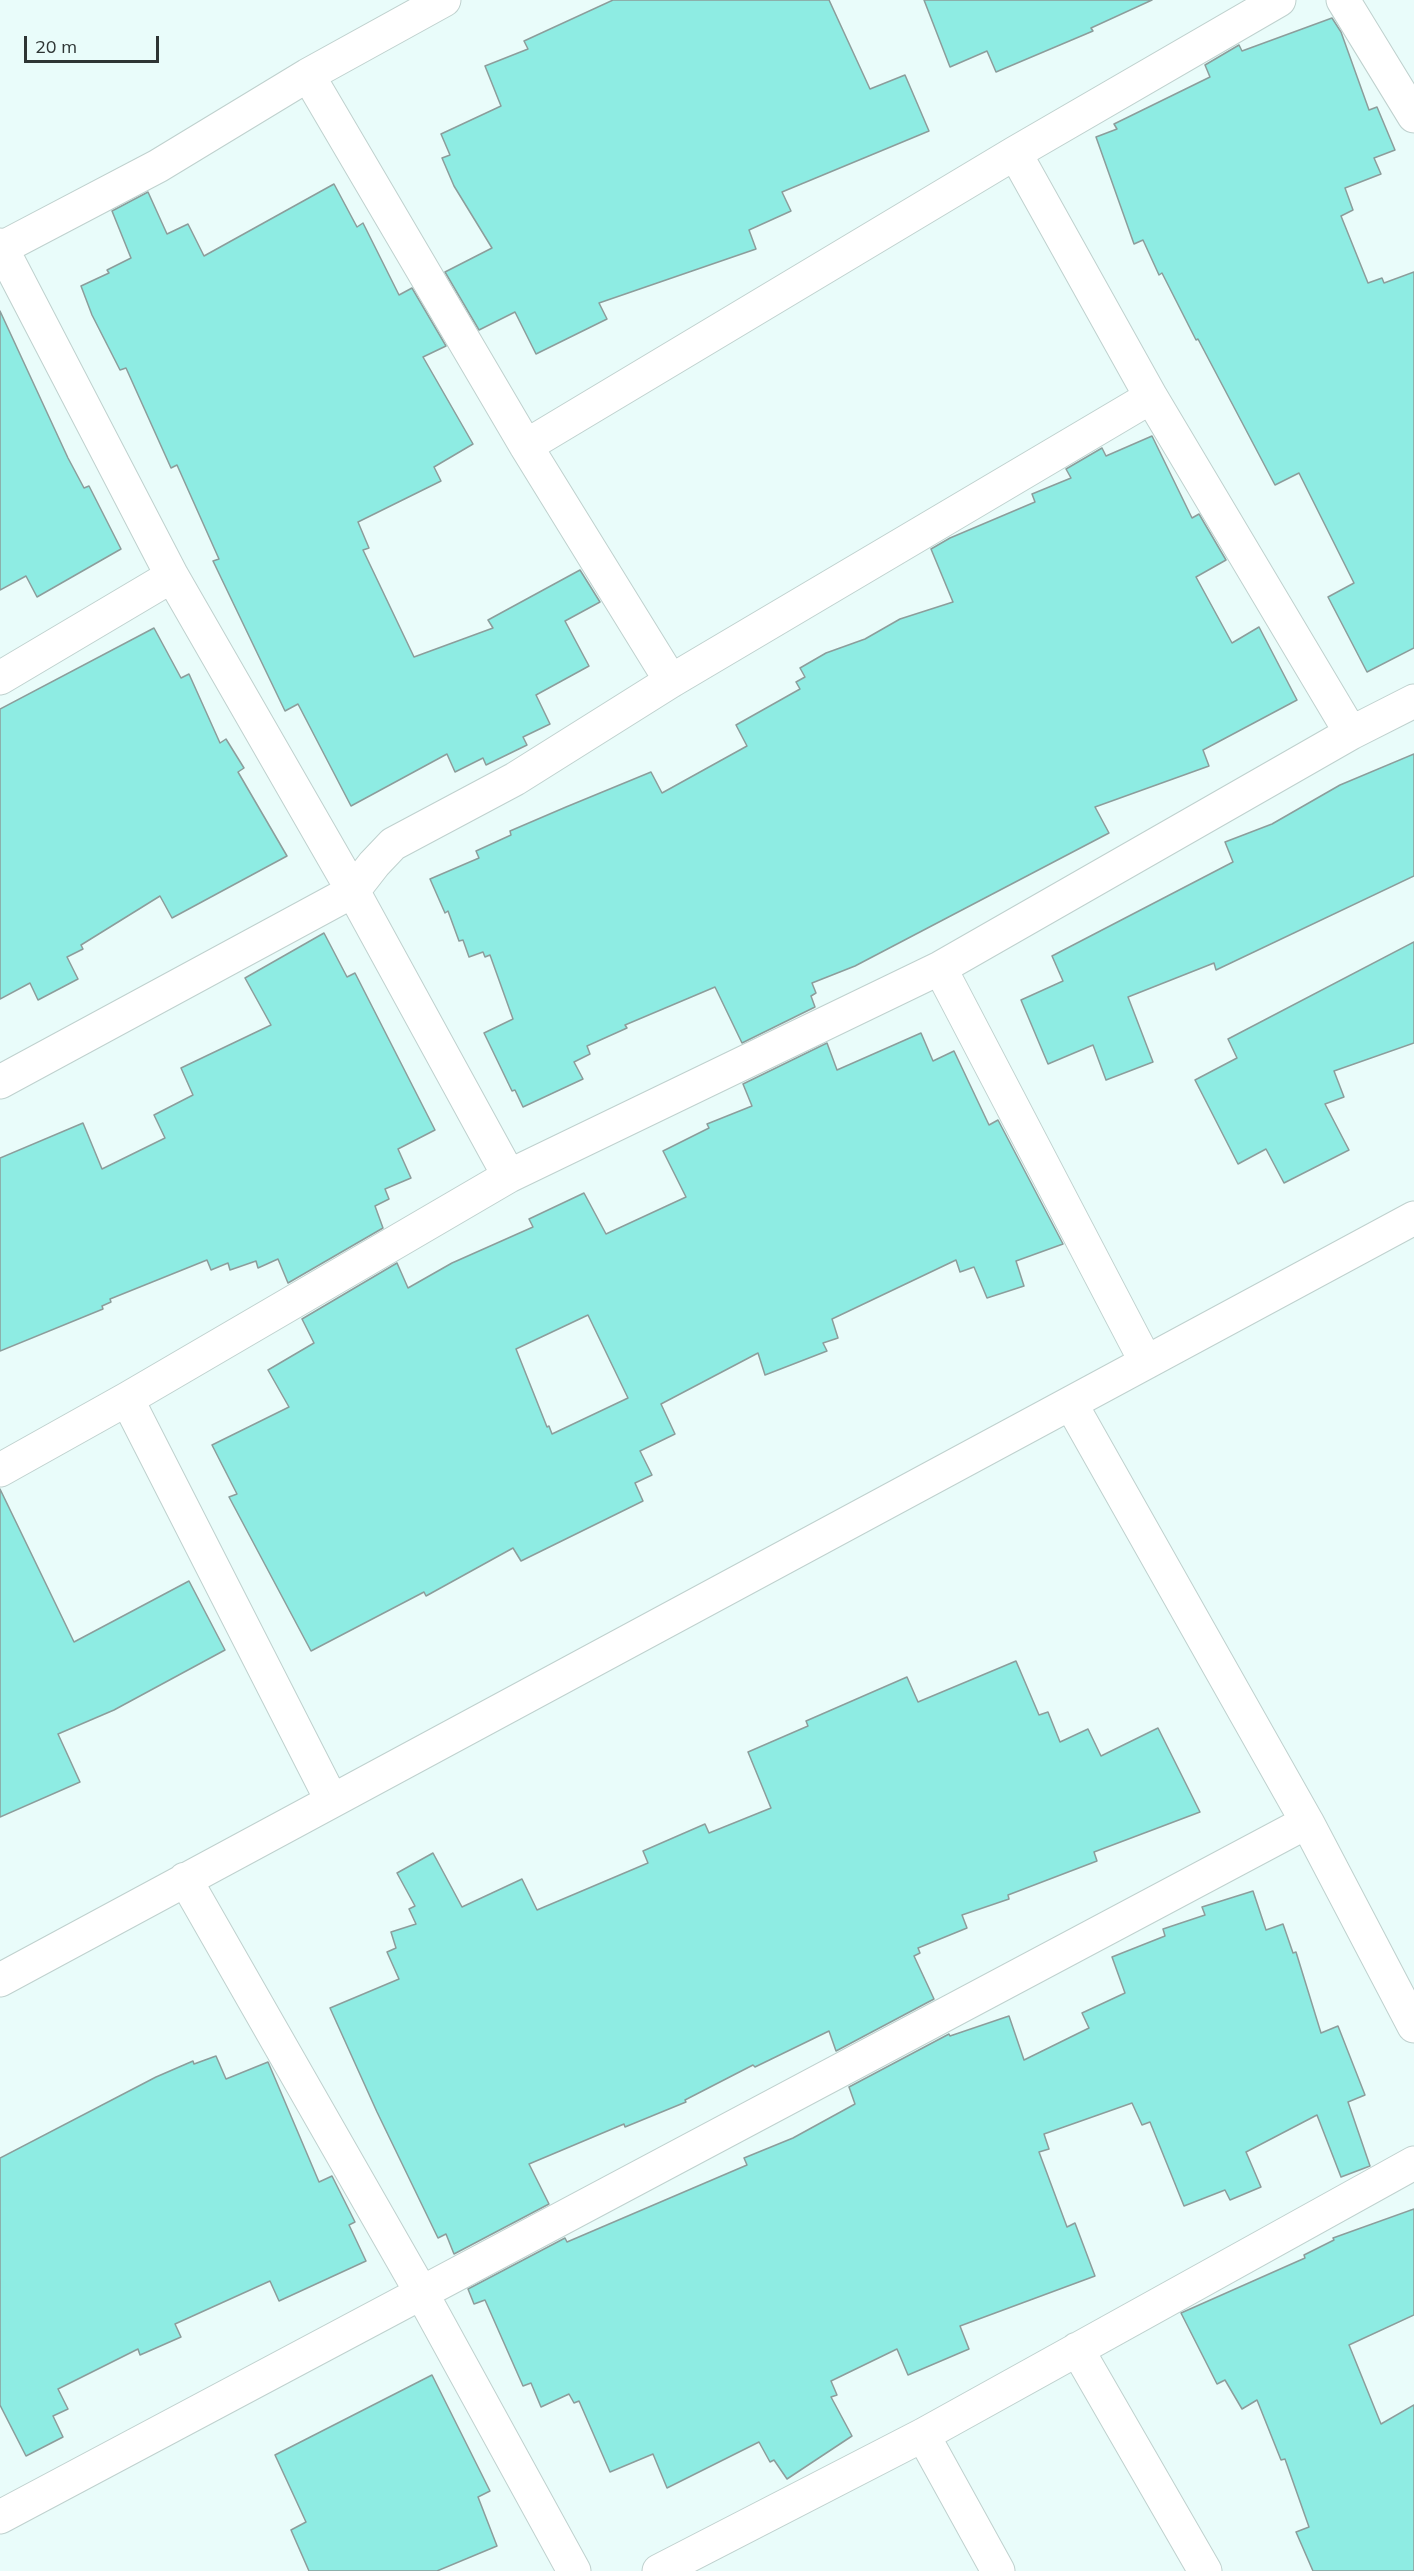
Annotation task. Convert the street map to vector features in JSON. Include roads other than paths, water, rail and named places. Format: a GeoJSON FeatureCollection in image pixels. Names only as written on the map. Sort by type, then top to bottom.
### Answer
{"type":"FeatureCollection","features":[{"type":"Feature","properties":{"kind":"street"},"geometry":{"type":"LineString","coordinates":[[444,0],[308,75],[158,166],[1,247],[172,576],[353,891],[509,1176]]}},
{"type":"Feature","properties":{"kind":"street"},"geometry":{"type":"LineString","coordinates":[[526,446],[1016,153],[1279,0]]}},
{"type":"Feature","properties":{"kind":"street"},"geometry":{"type":"LineString","coordinates":[[1343,0],[1414,116]]}},
{"type":"Feature","properties":{"kind":"street"},"geometry":{"type":"LineString","coordinates":[[308,75],[526,446],[671,681]]}},
{"type":"Feature","properties":{"kind":"street"},"geometry":{"type":"LineString","coordinates":[[1016,153],[1151,396],[1352,733]]}},
{"type":"Feature","properties":{"kind":"street"},"geometry":{"type":"LineString","coordinates":[[0,1082],[353,891],[393,844],[515,779],[671,681],[1151,396]]}},
{"type":"Feature","properties":{"kind":"street"},"geometry":{"type":"LineString","coordinates":[[0,678],[172,576]]}},
{"type":"Feature","properties":{"kind":"street"},"geometry":{"type":"LineString","coordinates":[[0,1470],[127,1399],[509,1176],[940,968],[1352,733],[1414,701]]}},
{"type":"Feature","properties":{"kind":"street"},"geometry":{"type":"LineString","coordinates":[[940,968],[1146,1362]]}},
{"type":"Feature","properties":{"kind":"street"},"geometry":{"type":"LineString","coordinates":[[0,1980],[1414,1218]]}},
{"type":"Feature","properties":{"kind":"street"},"geometry":{"type":"LineString","coordinates":[[127,1399],[332,1801]]}},
{"type":"Feature","properties":{"kind":"street"},"geometry":{"type":"LineString","coordinates":[[1071,1404],[1307,1822],[1413,2020]]}},
{"type":"Feature","properties":{"kind":"street"},"geometry":{"type":"LineString","coordinates":[[0,2517],[1307,1822]]}},
{"type":"Feature","properties":{"kind":"street"},"geometry":{"type":"LineString","coordinates":[[184,1879],[421,2292],[574,2571]]}},
{"type":"Feature","properties":{"kind":"street"},"geometry":{"type":"LineString","coordinates":[[659,2571],[923,2435],[1414,2163]]}},
{"type":"Feature","properties":{"kind":"street"},"geometry":{"type":"LineString","coordinates":[[1077,2349],[1205,2571]]}},
{"type":"Feature","properties":{"kind":"street"},"geometry":{"type":"LineString","coordinates":[[923,2435],[998,2571]]}}]}
